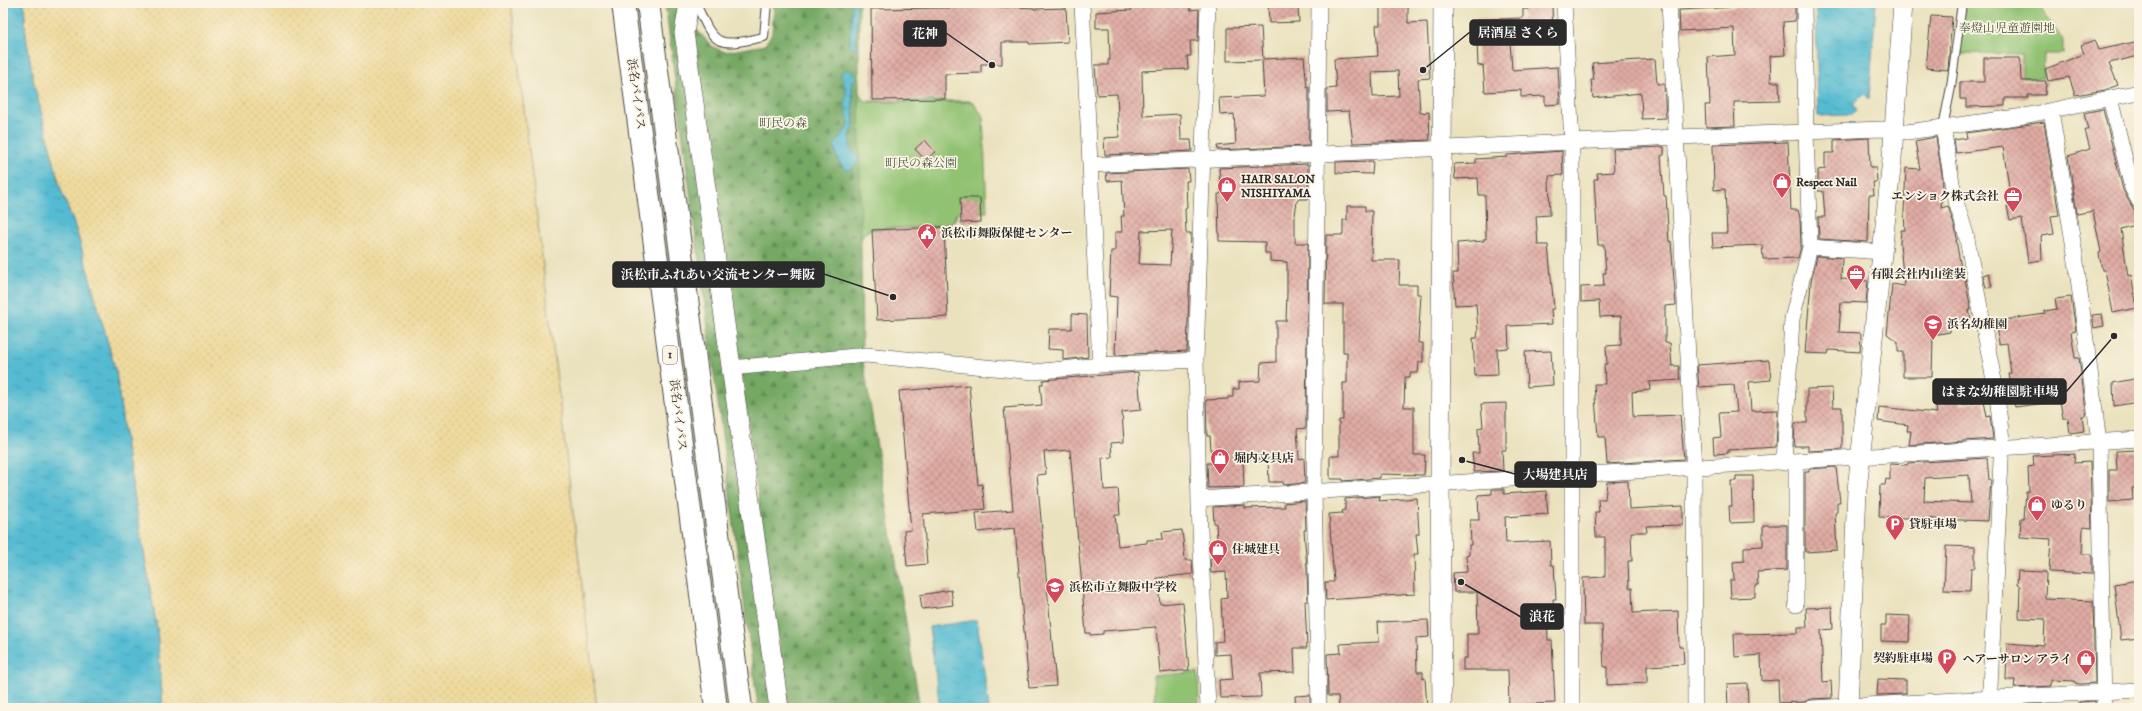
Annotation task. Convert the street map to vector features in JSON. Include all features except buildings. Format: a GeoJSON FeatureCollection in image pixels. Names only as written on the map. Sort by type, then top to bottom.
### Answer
{"type":"FeatureCollection","features":[{"type":"Feature","properties":{"kind":"highway","name":"浜名バイパス"},"geometry":{"type":"LineString","coordinates":[[623,3],[716,708]]}},
{"type":"Feature","properties":{"kind":"highway","name":"浜名バイパス"},"geometry":{"type":"LineString","coordinates":[[648,3],[741,708]]}},
{"type":"Feature","properties":{"kind":"street"},"geometry":{"type":"LineString","coordinates":[[689,3],[684,33],[779,708]]}},
{"type":"Feature","properties":{"kind":"street"},"geometry":{"type":"LineString","coordinates":[[1082,3],[1100,365]]}},
{"type":"Feature","properties":{"kind":"street"},"geometry":{"type":"LineString","coordinates":[[1208,3],[1196,360],[1199,499],[1208,708]]}},
{"type":"Feature","properties":{"kind":"street"},"geometry":{"type":"LineString","coordinates":[[1318,3],[1314,492],[1319,708]]}},
{"type":"Feature","properties":{"kind":"street"},"geometry":{"type":"LineString","coordinates":[[1442,708],[1440,485],[1443,3]]}},
{"type":"Feature","properties":{"kind":"street"},"geometry":{"type":"LineString","coordinates":[[1564,3],[1572,142],[1572,708]]}},
{"type":"Feature","properties":{"kind":"street"},"geometry":{"type":"LineString","coordinates":[[1669,3],[1694,468],[1695,708]]}},
{"type":"Feature","properties":{"kind":"street"},"geometry":{"type":"LineString","coordinates":[[1796,604],[1790,462],[1792,318],[1810,247],[1804,3]]}},
{"type":"Feature","properties":{"kind":"street"},"geometry":{"type":"LineString","coordinates":[[1848,707],[1857,490],[1894,131],[1903,3]]}},
{"type":"Feature","properties":{"kind":"street"},"geometry":{"type":"LineString","coordinates":[[1090,165],[1676,137],[1806,132],[1907,132],[2051,111],[2139,92]]}},
{"type":"Feature","properties":{"kind":"street"},"geometry":{"type":"LineString","coordinates":[[2110,98],[2132,188],[2139,201]]}},
{"type":"Feature","properties":{"kind":"street"},"geometry":{"type":"LineString","coordinates":[[2051,111],[2074,254],[2099,442],[2104,708]]}},
{"type":"Feature","properties":{"kind":"street"},"geometry":{"type":"LineString","coordinates":[[1943,126],[1954,195],[1966,234],[1995,389],[2002,448],[1989,703]]}},
{"type":"Feature","properties":{"kind":"street"},"geometry":{"type":"LineString","coordinates":[[1810,247],[1882,252]]}},
{"type":"Feature","properties":{"kind":"street"},"geometry":{"type":"LineString","coordinates":[[731,368],[866,355],[1034,372],[1100,365],[1196,360]]}},
{"type":"Feature","properties":{"kind":"street"},"geometry":{"type":"LineString","coordinates":[[1199,499],[1440,485],[2139,439]]}},
{"type":"Feature","properties":{"kind":"street"},"geometry":{"type":"LineString","coordinates":[[1811,708],[1989,703],[2139,690]]}},
{"type":"Feature","properties":{"kind":"lane"},"geometry":{"type":"LineString","coordinates":[[696,3],[711,33],[717,40],[726,44],[764,37],[767,3]]}},
{"type":"Feature","properties":{"kind":"lane"},"geometry":{"type":"LineString","coordinates":[[1943,126],[1951,87],[1962,3]]}},
{"type":"Feature","properties":{"kind":"green space"},"geometry":{"type":"Polygon","coordinates":[[[665,3],[680,3],[771,708],[758,708],[665,3]]]}},
{"type":"Feature","properties":{"kind":"green space","name":"町民の森"},"geometry":{"type":"Polygon","coordinates":[[[774,3],[859,3],[859,92],[864,101],[969,101],[973,102],[978,109],[956,219],[940,226],[928,228],[871,229],[863,234],[861,240],[862,355],[920,708],[788,708],[693,33],[694,30],[697,30],[713,47],[725,52],[765,45],[772,33],[774,3]]]}},
{"type":"Feature","properties":{"kind":"green space","name":"奉燈山児童遊園地"},"geometry":{"type":"Polygon","coordinates":[[[1965,3],[2037,3],[2063,40],[2063,54],[2044,54],[2043,78],[2022,78],[2022,54],[1958,53],[1965,3]]]}},
{"type":"Feature","properties":{"kind":"green space","name":"町民の森公園"},"geometry":{"type":"Polygon","coordinates":[[[859,92],[864,101],[868,102],[973,102],[983,116],[987,212],[957,213],[953,222],[941,226],[871,229],[863,234],[861,240],[859,92]]]}},
{"type":"Feature","properties":{"kind":"green space"},"geometry":{"type":"Polygon","coordinates":[[[1198,672],[1199,708],[1156,708],[1153,676],[1198,672]]]}},
{"type":"Feature","properties":{"kind":"sand"},"geometry":{"type":"Polygon","coordinates":[[[24,3],[511,3],[597,708],[163,708],[157,629],[126,447],[116,372],[76,229],[61,190],[34,84],[26,37],[24,3]]]}},
{"type":"Feature","properties":{"kind":"water"},"geometry":{"type":"Polygon","coordinates":[[[3,3],[24,3],[26,37],[34,84],[61,190],[76,229],[116,372],[126,447],[157,629],[163,708],[3,708],[3,3]]]}},
{"type":"Feature","properties":{"kind":"water"},"geometry":{"type":"Polygon","coordinates":[[[852,3],[857,6],[856,48],[850,47],[852,3]]]}},
{"type":"Feature","properties":{"kind":"water"},"geometry":{"type":"Polygon","coordinates":[[[1816,3],[1876,3],[1869,99],[1865,94],[1853,104],[1857,110],[1851,115],[1818,116],[1816,3]]]}},
{"type":"Feature","properties":{"kind":"water"},"geometry":{"type":"Polygon","coordinates":[[[849,69],[856,76],[856,80],[852,82],[854,127],[851,132],[850,148],[856,154],[858,161],[853,169],[848,170],[839,163],[834,145],[849,124],[845,105],[846,89],[841,75],[842,72],[849,69]]]}},
{"type":"Feature","properties":{"kind":"water"},"geometry":{"type":"Polygon","coordinates":[[[977,620],[989,708],[940,708],[929,627],[977,620]]]}},
{"type":"Feature","properties":{"kind":"place","name":"花神"},"geometry":{"type":"Point","coordinates":[992,65]}},
{"type":"Feature","properties":{"kind":"place","name":"居酒屋 さくら"},"geometry":{"type":"Point","coordinates":[1423,70]}},
{"type":"Feature","properties":{"kind":"place","name":"Respect Nail"},"geometry":{"type":"Point","coordinates":[1782,199]}},
{"type":"Feature","properties":{"kind":"place","name":"HAIR SALON NISHIYAMA"},"geometry":{"type":"Point","coordinates":[1227,203]}},
{"type":"Feature","properties":{"kind":"place","name":"エンショク株式会社"},"geometry":{"type":"Point","coordinates":[2013,213]}},
{"type":"Feature","properties":{"kind":"place","name":"浜松市舞阪保健センター"},"geometry":{"type":"Point","coordinates":[927,250]}},
{"type":"Feature","properties":{"kind":"place","name":"有限会社内山塗装"},"geometry":{"type":"Point","coordinates":[1856,291]}},
{"type":"Feature","properties":{"kind":"place","name":"浜松市ふれあい交流センター舞阪"},"geometry":{"type":"Point","coordinates":[893,297]}},
{"type":"Feature","properties":{"kind":"place","name":"はまな幼稚園駐車場"},"geometry":{"type":"Point","coordinates":[2114,336]}},
{"type":"Feature","properties":{"kind":"place","name":"浜名幼稚園"},"geometry":{"type":"Point","coordinates":[1933,341]}},
{"type":"Feature","properties":{"kind":"place","name":"大場建具店"},"geometry":{"type":"Point","coordinates":[1462,460]}},
{"type":"Feature","properties":{"kind":"place","name":"堀内文具店"},"geometry":{"type":"Point","coordinates":[1220,475]}},
{"type":"Feature","properties":{"kind":"place","name":"ゆるり"},"geometry":{"type":"Point","coordinates":[2037,522]}},
{"type":"Feature","properties":{"kind":"place","name":"貸駐車場"},"geometry":{"type":"Point","coordinates":[1895,541]}},
{"type":"Feature","properties":{"kind":"place","name":"住城建具"},"geometry":{"type":"Point","coordinates":[1218,566]}},
{"type":"Feature","properties":{"kind":"place","name":"浪花"},"geometry":{"type":"Point","coordinates":[1461,582]}},
{"type":"Feature","properties":{"kind":"place","name":"浜松市立舞阪中学校"},"geometry":{"type":"Point","coordinates":[1055,604]}},
{"type":"Feature","properties":{"kind":"place","name":"契約駐車場"},"geometry":{"type":"Point","coordinates":[1947,675]}},
{"type":"Feature","properties":{"kind":"place","name":"ヘアーサロン アライ"},"geometry":{"type":"Point","coordinates":[2086,676]}}]}
